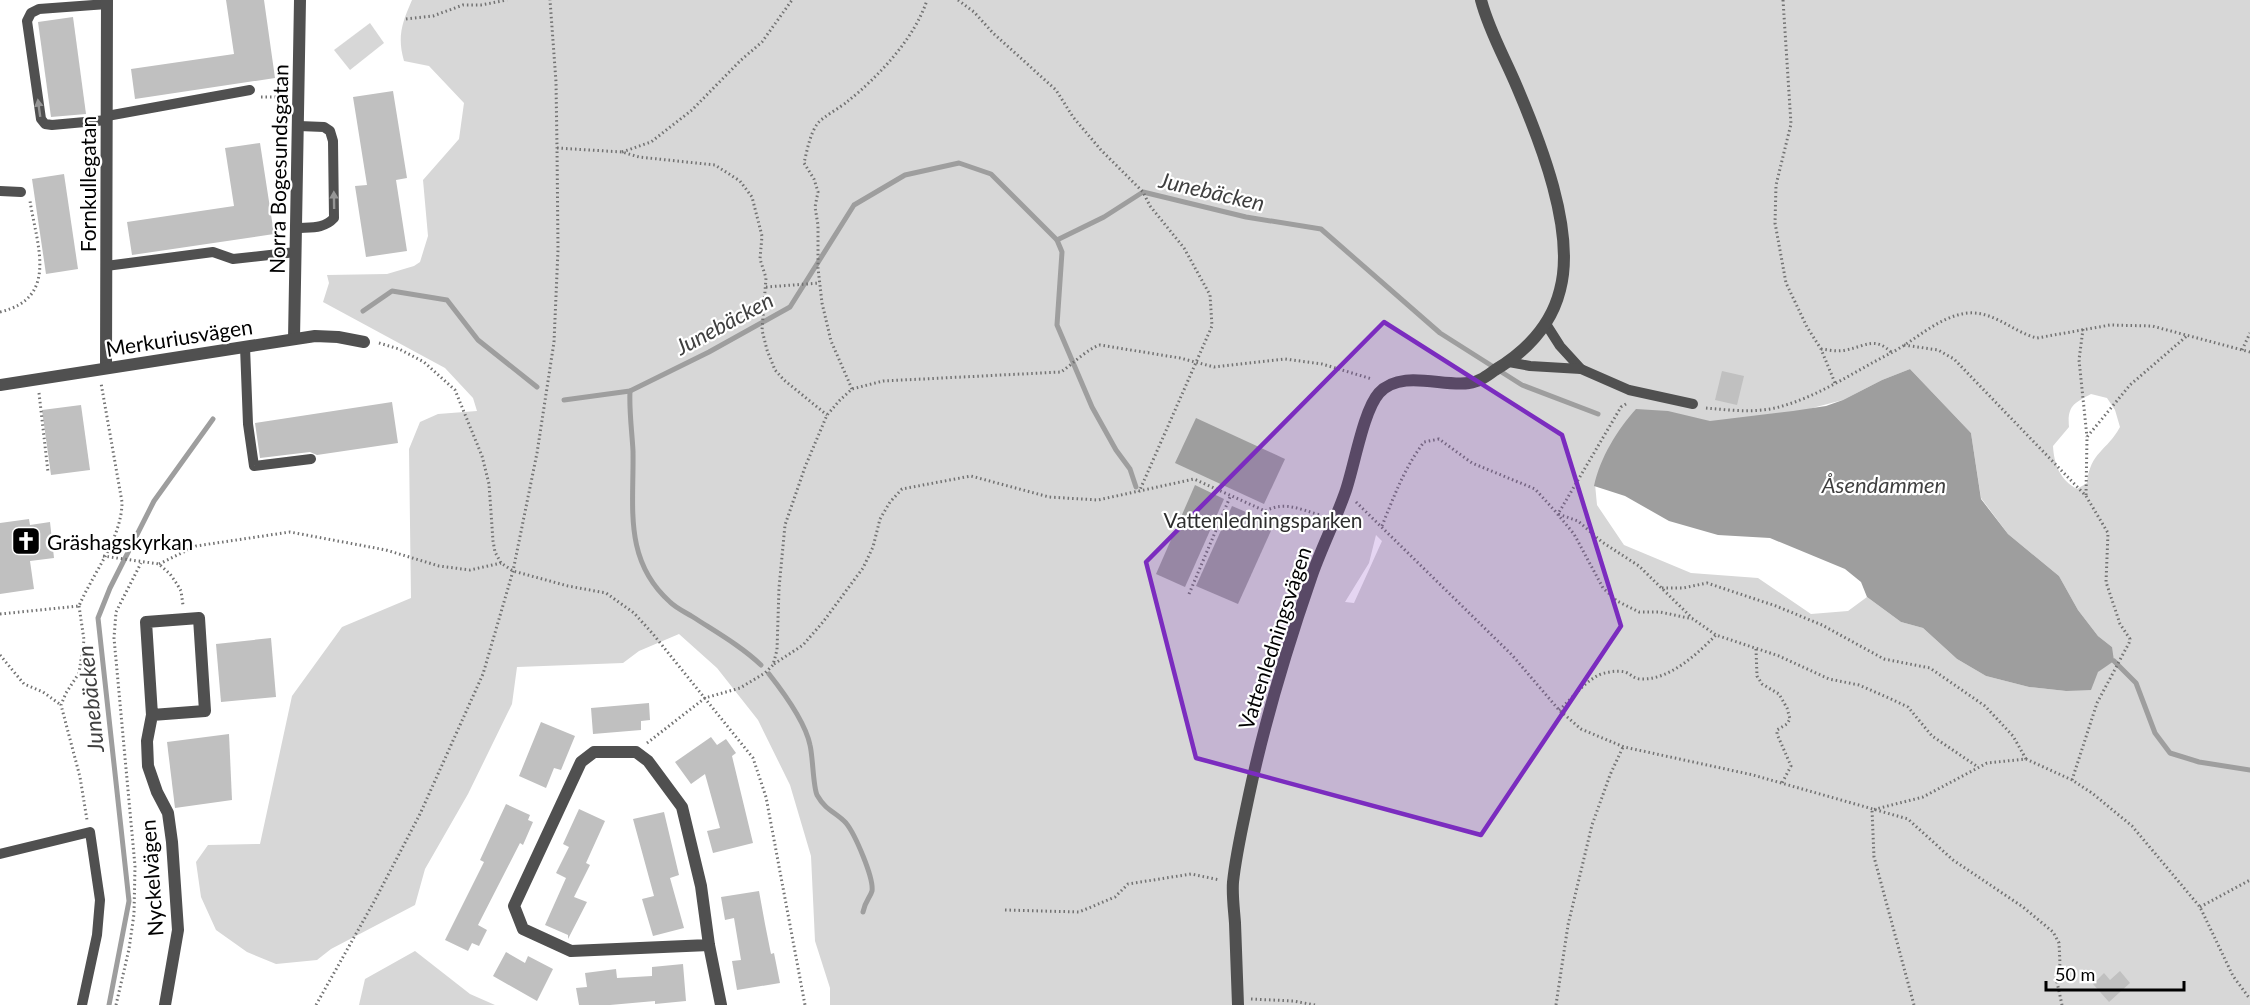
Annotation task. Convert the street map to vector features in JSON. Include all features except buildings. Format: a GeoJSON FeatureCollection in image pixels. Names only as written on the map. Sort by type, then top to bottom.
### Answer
{"type":"FeatureCollection","features":[{"type":"Feature","properties":{"kind":"street","name":"Norra Bogesundsgatan"},"geometry":{"type":"LineString","coordinates":[[294,339],[300,0]]}},
{"type":"Feature","properties":{"kind":"street"},"geometry":{"type":"LineString","coordinates":[[1391,385],[1429,380],[1472,383],[1483,378],[1509,362],[1530,343],[1546,324],[1560,292],[1565,268],[1555,195],[1537,135],[1486,21],[1481,0]]}},
{"type":"Feature","properties":{"kind":"street","name":"Fornkullegatan"},"geometry":{"type":"LineString","coordinates":[[102,369],[106,266],[107,2]]}},
{"type":"Feature","properties":{"kind":"street","name":"Merkuriusvägen"},"geometry":{"type":"LineString","coordinates":[[0,385],[315,336],[338,337],[364,342]]}},
{"type":"Feature","properties":{"kind":"street","name":"Vattenledningsvägen"},"geometry":{"type":"LineString","coordinates":[[1238,1002],[1233,883],[1256,762],[1284,657],[1334,518],[1345,494],[1369,409],[1379,392],[1391,385]]}},
{"type":"Feature","properties":{"kind":"street"},"geometry":{"type":"LineString","coordinates":[[152,715],[205,711],[199,618],[185,619]]}},
{"type":"Feature","properties":{"kind":"street","name":"Nyckelvägen"},"geometry":{"type":"LineString","coordinates":[[165,1005],[178,930],[168,813],[157,792],[148,766],[147,741],[152,715],[146,622],[185,619]]}},
{"type":"Feature","properties":{"kind":"street"},"geometry":{"type":"LineString","coordinates":[[709,945],[571,951],[523,929],[514,906],[581,762],[594,752],[636,752],[648,761],[682,807],[700,886],[721,1005]]}},
{"type":"Feature","properties":{"kind":"lane"},"geometry":{"type":"LineString","coordinates":[[107,2],[39,9],[31,13],[27,21],[41,119],[45,124],[107,118],[250,90]]}},
{"type":"Feature","properties":{"kind":"lane"},"geometry":{"type":"LineString","coordinates":[[297,228],[319,227],[328,224],[334,218],[333,141],[330,131],[324,127],[299,126]]}},
{"type":"Feature","properties":{"kind":"lane"},"geometry":{"type":"LineString","coordinates":[[0,191],[21,192]]}},
{"type":"Feature","properties":{"kind":"lane"},"geometry":{"type":"LineString","coordinates":[[106,266],[213,252],[233,259],[296,252]]}},
{"type":"Feature","properties":{"kind":"lane"},"geometry":{"type":"LineString","coordinates":[[1546,324],[1560,346],[1581,369]]}},
{"type":"Feature","properties":{"kind":"lane"},"geometry":{"type":"LineString","coordinates":[[245,347],[248,424],[254,466],[311,459]]}},
{"type":"Feature","properties":{"kind":"lane"},"geometry":{"type":"LineString","coordinates":[[1509,362],[1530,366],[1581,369],[1629,390],[1693,404]]}},
{"type":"Feature","properties":{"kind":"lane"},"geometry":{"type":"LineString","coordinates":[[0,854],[90,832],[100,900],[97,935],[82,1005]]}},
{"type":"Feature","properties":{"kind":"path"},"geometry":{"type":"LineString","coordinates":[[406,19],[433,16],[463,5],[481,5],[507,0]]}},
{"type":"Feature","properties":{"kind":"path"},"geometry":{"type":"LineString","coordinates":[[316,1005],[420,814],[483,674],[513,571],[537,453],[554,342],[558,250],[557,148],[556,82],[550,0]]}},
{"type":"Feature","properties":{"kind":"path"},"geometry":{"type":"LineString","coordinates":[[622,152],[651,142],[692,110],[762,42],[792,0]]}},
{"type":"Feature","properties":{"kind":"path"},"geometry":{"type":"LineString","coordinates":[[852,389],[831,341],[822,303],[815,207],[818,192],[814,178],[804,163],[818,123],[868,85],[895,54],[923,13],[927,0]]}},
{"type":"Feature","properties":{"kind":"path"},"geometry":{"type":"LineString","coordinates":[[958,0],[974,12],[993,33],[1056,90],[1073,117],[1101,150],[1143,192],[1150,206],[1184,248],[1210,295],[1212,326],[1139,492]]}},
{"type":"Feature","properties":{"kind":"path"},"geometry":{"type":"LineString","coordinates":[[1783,0],[1791,124],[1776,185],[1775,223],[1786,283],[1807,327],[1821,349],[1835,383]]}},
{"type":"Feature","properties":{"kind":"path"},"geometry":{"type":"LineString","coordinates":[[250,90],[262,98],[300,96]]}},
{"type":"Feature","properties":{"kind":"path"},"geometry":{"type":"LineString","coordinates":[[557,148],[622,152],[639,157],[716,165],[740,181],[752,196],[762,236],[760,259],[766,278],[762,330],[766,350],[775,370],[784,380],[827,415]]}},
{"type":"Feature","properties":{"kind":"path"},"geometry":{"type":"LineString","coordinates":[[0,312],[12,310],[29,300],[39,283],[40,269],[29,198],[21,192]]}},
{"type":"Feature","properties":{"kind":"path"},"geometry":{"type":"LineString","coordinates":[[766,287],[820,283]]}},
{"type":"Feature","properties":{"kind":"path"},"geometry":{"type":"LineString","coordinates":[[1693,404],[1704,408],[1746,411],[1773,408],[1801,400],[1892,353],[1947,319],[1969,313],[2003,321],[2037,338],[2110,324],[2141,326],[2188,334],[2250,352]]}},
{"type":"Feature","properties":{"kind":"path"},"geometry":{"type":"LineString","coordinates":[[2083,329],[2079,360],[2087,437],[2086,496]]}},
{"type":"Feature","properties":{"kind":"path"},"geometry":{"type":"LineString","coordinates":[[2242,350],[2250,333]]}},
{"type":"Feature","properties":{"kind":"path"},"geometry":{"type":"LineString","coordinates":[[2087,437],[2130,385],[2188,334]]}},
{"type":"Feature","properties":{"kind":"path"},"geometry":{"type":"LineString","coordinates":[[364,342],[379,343],[399,349],[424,362],[455,390],[482,456],[489,484],[493,541],[495,552],[501,563],[513,571],[568,586],[606,593],[634,614],[753,758],[766,797],[806,1005]]}},
{"type":"Feature","properties":{"kind":"path"},"geometry":{"type":"LineString","coordinates":[[1821,349],[1843,351],[1872,342],[1883,344],[1892,353]]}},
{"type":"Feature","properties":{"kind":"path"},"geometry":{"type":"LineString","coordinates":[[773,665],[777,650],[779,588],[785,525],[805,467],[827,415],[852,389],[882,381],[1061,372],[1079,360],[1090,348],[1100,345],[1214,367],[1285,359],[1353,372],[1391,385]]}},
{"type":"Feature","properties":{"kind":"path"},"geometry":{"type":"LineString","coordinates":[[1902,345],[1938,351],[1954,359],[2086,496],[2108,533],[2106,582],[2120,624],[2130,639],[2130,643],[2097,703],[2072,780]]}},
{"type":"Feature","properties":{"kind":"path"},"geometry":{"type":"LineString","coordinates":[[90,832],[80,777],[61,705],[79,674],[84,640],[79,606],[122,518],[122,502],[102,369]]}},
{"type":"Feature","properties":{"kind":"path"},"geometry":{"type":"LineString","coordinates":[[37,379],[48,472]]}},
{"type":"Feature","properties":{"kind":"path"},"geometry":{"type":"LineString","coordinates":[[1558,514],[1621,407],[1629,402]]}},
{"type":"Feature","properties":{"kind":"path"},"geometry":{"type":"LineString","coordinates":[[1382,526],[1398,484],[1413,456],[1424,442],[1439,439],[1472,463],[1535,489],[1574,534],[1603,588],[1617,601],[1639,612],[1660,612],[1693,619]]}},
{"type":"Feature","properties":{"kind":"path"},"geometry":{"type":"LineString","coordinates":[[636,752],[705,698],[740,688],[803,645],[863,568],[873,547],[880,519],[890,502],[902,489],[971,476],[1049,497],[1098,500],[1194,479],[1265,511],[1272,506],[1281,505],[1334,518]]}},
{"type":"Feature","properties":{"kind":"path"},"geometry":{"type":"LineString","coordinates":[[1345,494],[1382,526],[1512,655],[1559,710],[1581,729],[1624,747],[1754,775],[1908,819],[1953,860],[2054,932],[2059,943],[2060,964],[2057,982],[2062,1005]]}},
{"type":"Feature","properties":{"kind":"path"},"geometry":{"type":"LineString","coordinates":[[1189,594],[1230,496]]}},
{"type":"Feature","properties":{"kind":"path"},"geometry":{"type":"LineString","coordinates":[[1558,514],[1578,521],[1602,543],[1639,566],[1693,619],[1716,635],[1805,667],[1829,679],[1859,685],[1908,707],[1932,736],[1978,767]]}},
{"type":"Feature","properties":{"kind":"path"},"geometry":{"type":"LineString","coordinates":[[103,556],[159,564],[196,546],[290,532],[386,550],[449,567],[470,570],[501,563]]}},
{"type":"Feature","properties":{"kind":"path"},"geometry":{"type":"LineString","coordinates":[[116,1005],[129,949],[134,914],[135,866],[114,638],[116,612],[141,563]]}},
{"type":"Feature","properties":{"kind":"path"},"geometry":{"type":"LineString","coordinates":[[159,564],[170,574],[181,591],[185,619]]}},
{"type":"Feature","properties":{"kind":"path"},"geometry":{"type":"LineString","coordinates":[[1662,588],[1683,588],[1707,583],[1776,606],[1822,625],[1884,659],[1930,668],[1985,706],[2013,736],[2026,759]]}},
{"type":"Feature","properties":{"kind":"path"},"geometry":{"type":"LineString","coordinates":[[0,614],[79,606]]}},
{"type":"Feature","properties":{"kind":"path"},"geometry":{"type":"LineString","coordinates":[[1559,710],[1580,689],[1599,675],[1624,672],[1635,678],[1644,679],[1660,675],[1679,667],[1716,635]]}},
{"type":"Feature","properties":{"kind":"path"},"geometry":{"type":"LineString","coordinates":[[1756,649],[1757,676],[1762,684],[1779,694],[1784,700],[1790,719],[1787,724],[1777,730],[1791,766],[1782,783]]}},
{"type":"Feature","properties":{"kind":"path"},"geometry":{"type":"LineString","coordinates":[[0,655],[24,684],[43,692],[61,705]]}},
{"type":"Feature","properties":{"kind":"path"},"geometry":{"type":"LineString","coordinates":[[1556,1005],[1568,925],[1592,825],[1610,775],[1624,747]]}},
{"type":"Feature","properties":{"kind":"path"},"geometry":{"type":"LineString","coordinates":[[1872,810],[1923,796],[1987,763],[2026,759],[2072,780],[2092,793],[2132,826],[2200,907],[2233,976],[2250,999]]}},
{"type":"Feature","properties":{"kind":"path"},"geometry":{"type":"LineString","coordinates":[[1872,810],[1874,856],[1914,1005]]}},
{"type":"Feature","properties":{"kind":"path"},"geometry":{"type":"LineString","coordinates":[[1005,910],[1079,912],[1115,897],[1128,884],[1191,874],[1233,883]]}},
{"type":"Feature","properties":{"kind":"path"},"geometry":{"type":"LineString","coordinates":[[2200,907],[2250,880]]}},
{"type":"Feature","properties":{"kind":"path"},"geometry":{"type":"LineString","coordinates":[[1238,1002],[1293,1001],[1315,1005]]}},
{"type":"Feature","properties":{"kind":"highlighted area"},"geometry":{"type":"Polygon","coordinates":[[[1384,322],[1562,435],[1621,626],[1481,835],[1196,758],[1146,562],[1384,322]]]}},
{"type":"Feature","properties":{"kind":"green space","name":"Vattenledningsparken"},"geometry":{"type":"Polygon","coordinates":[[[412,0],[2250,0],[2250,1005],[830,1005],[830,988],[815,941],[811,856],[790,785],[758,720],[717,668],[679,634],[639,651],[623,663],[517,667],[512,704],[468,794],[425,869],[415,905],[331,949],[317,960],[276,964],[247,952],[216,930],[201,897],[196,862],[208,845],[260,844],[292,696],[342,627],[411,598],[409,449],[420,422],[438,414],[477,411],[473,398],[445,368],[323,302],[329,283],[327,275],[387,274],[420,262],[428,236],[423,180],[459,139],[464,103],[429,66],[404,61],[401,37],[403,23],[412,0]],[[1910,369],[1843,400],[1816,407],[1595,484],[1597,505],[1624,545],[1691,573],[1758,578],[1811,614],[1848,611],[1867,597],[1901,622],[1923,628],[1957,659],[1986,676],[2029,687],[2066,691],[2098,672],[2112,647],[2098,636],[2078,610],[2059,576],[2008,534],[1981,498],[1971,433],[1910,369]],[[2091,394],[2073,406],[2069,414],[2069,427],[2053,446],[2059,471],[2066,481],[2077,489],[2087,483],[2095,458],[2120,427],[2115,410],[2107,398],[2091,394]],[[1376,535],[1369,563],[1345,602],[1354,603],[1382,541],[1376,535]]]}},
{"type":"Feature","properties":{"kind":"green space"},"geometry":{"type":"Polygon","coordinates":[[[370,23],[384,43],[350,70],[334,50],[370,23]]]}},
{"type":"Feature","properties":{"kind":"green space"},"geometry":{"type":"Polygon","coordinates":[[[415,951],[470,994],[495,1005],[359,1005],[365,979],[415,951]]]}},
{"type":"Feature","properties":{"kind":"water","name":"Åsendammen"},"geometry":{"type":"Polygon","coordinates":[[[1910,369],[1971,433],[1981,499],[2008,534],[2059,576],[2078,610],[2098,636],[2112,647],[2114,661],[2098,672],[2091,690],[2066,691],[2029,687],[1986,676],[1957,659],[1923,628],[1901,622],[1867,597],[1861,582],[1845,569],[1770,538],[1718,535],[1669,521],[1625,496],[1594,486],[1600,465],[1610,445],[1636,409],[1668,411],[1710,421],[1793,411],[1826,406],[1843,400],[1910,369]]]}},
{"type":"Feature","properties":{"kind":"water"},"geometry":{"type":"Polygon","coordinates":[[[1196,418],[1285,459],[1264,504],[1175,463],[1196,418]]]}},
{"type":"Feature","properties":{"kind":"water"},"geometry":{"type":"Polygon","coordinates":[[[1195,485],[1224,499],[1185,587],[1156,574],[1195,485]]]}},
{"type":"Feature","properties":{"kind":"water"},"geometry":{"type":"Polygon","coordinates":[[[1232,506],[1274,524],[1238,604],[1196,586],[1232,506]]]}},
{"type":"Feature","properties":{"kind":"waterway","name":"Junebäcken"},"geometry":{"type":"LineString","coordinates":[[564,400],[630,391],[709,352],[790,307],[854,205],[905,175],[959,163],[991,174],[1057,240],[1104,217],[1143,192],[1246,217],[1321,229],[1440,333],[1522,385],[1598,414]]}},
{"type":"Feature","properties":{"kind":"waterway"},"geometry":{"type":"LineString","coordinates":[[1057,240],[1062,252],[1057,325],[1092,407],[1116,450],[1130,469],[1136,487]]}},
{"type":"Feature","properties":{"kind":"waterway","name":"Junebäcken"},"geometry":{"type":"LineString","coordinates":[[363,311],[392,291],[447,300],[478,340],[537,387]]}},
{"type":"Feature","properties":{"kind":"waterway"},"geometry":{"type":"LineString","coordinates":[[630,391],[634,532],[645,569],[655,586],[672,604],[737,645],[761,665]]}},
{"type":"Feature","properties":{"kind":"waterway","name":"Junebäcken"},"geometry":{"type":"LineString","coordinates":[[109,1005],[129,901],[98,618],[110,588],[154,501],[213,419]]}},
{"type":"Feature","properties":{"kind":"waterway"},"geometry":{"type":"LineString","coordinates":[[2114,661],[2136,683],[2155,733],[2170,753],[2199,762],[2250,770]]}},
{"type":"Feature","properties":{"kind":"waterway"},"geometry":{"type":"LineString","coordinates":[[769,674],[804,726],[811,750],[817,795],[824,805],[846,823],[863,856],[872,885],[872,891],[863,912]]}},
{"type":"Feature","properties":{"kind":"place","name":"Gräshagskyrkan"},"geometry":{"type":"Point","coordinates":[26,541]}}]}
